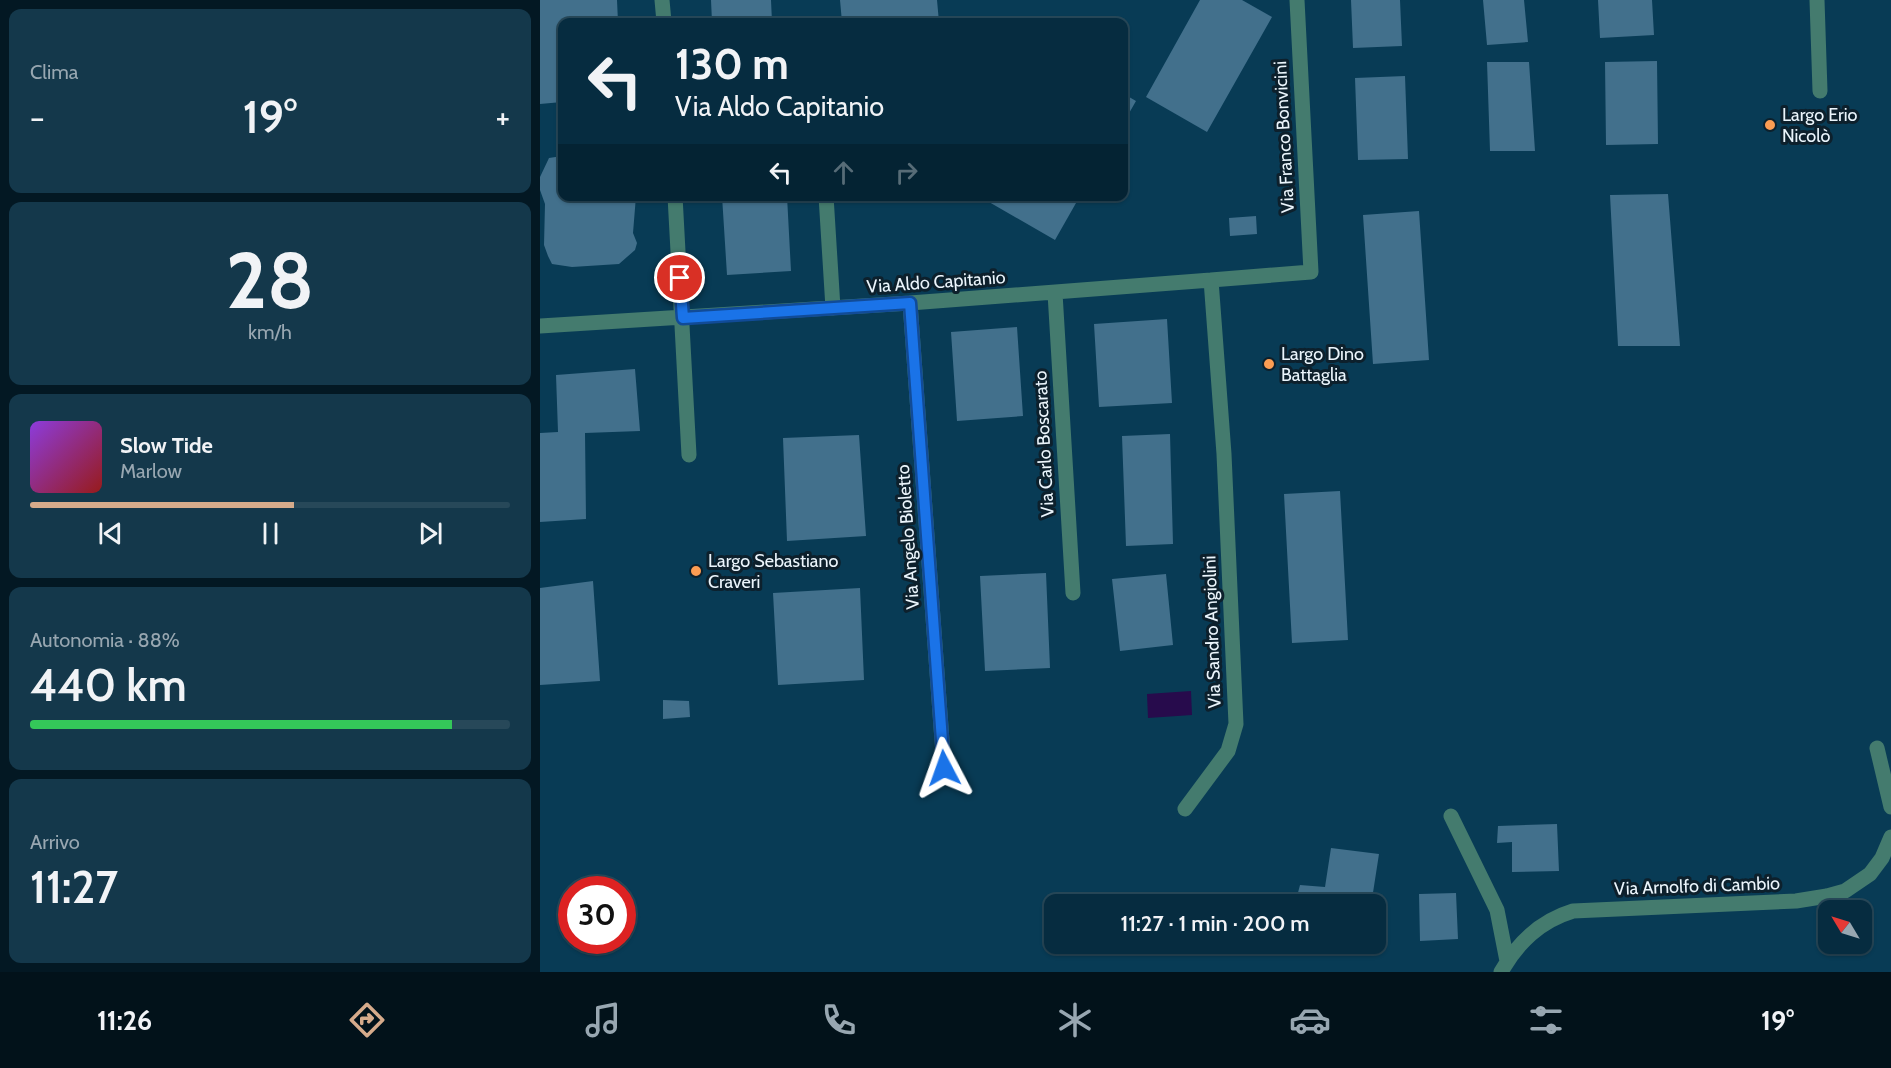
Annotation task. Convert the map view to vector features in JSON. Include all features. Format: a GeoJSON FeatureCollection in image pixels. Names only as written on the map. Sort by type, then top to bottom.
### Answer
{"type":"FeatureCollection","features":[{"type":"Feature","properties":{"kind":"street"},"geometry":{"type":"LineString","coordinates":[[662,0],[663,18]]}},
{"type":"Feature","properties":{"kind":"street","name":"Via Franco Bonvicini"},"geometry":{"type":"LineString","coordinates":[[1211,280],[1311,272],[1297,0]]}},
{"type":"Feature","properties":{"kind":"street"},"geometry":{"type":"LineString","coordinates":[[1817,0],[1820,91]]}},
{"type":"Feature","properties":{"kind":"street"},"geometry":{"type":"LineString","coordinates":[[675,201],[689,455]]}},
{"type":"Feature","properties":{"kind":"street"},"geometry":{"type":"LineString","coordinates":[[826,201],[833,308]]}},
{"type":"Feature","properties":{"kind":"street","name":"Via Aldo Capitanio"},"geometry":{"type":"LineString","coordinates":[[540,326],[910,303],[1211,280]]}},
{"type":"Feature","properties":{"kind":"street","name":"Via Sandro Angiolini"},"geometry":{"type":"LineString","coordinates":[[1185,809],[1228,751],[1235,732],[1223,437],[1211,280]]}},
{"type":"Feature","properties":{"kind":"street","name":"Via Carlo Boscarato"},"geometry":{"type":"LineString","coordinates":[[1055,293],[1073,593]]}},
{"type":"Feature","properties":{"kind":"street","name":"Via Angelo Bioletto"},"geometry":{"type":"LineString","coordinates":[[910,303],[944,768]]}},
{"type":"Feature","properties":{"kind":"street"},"geometry":{"type":"LineString","coordinates":[[1877,748],[1891,807]]}},
{"type":"Feature","properties":{"kind":"street"},"geometry":{"type":"LineString","coordinates":[[1450,816],[1497,910],[1504,967]]}},
{"type":"Feature","properties":{"kind":"street","name":"Via Arnolfo di Cambio"},"geometry":{"type":"LineString","coordinates":[[1504,967],[1522,942],[1539,927],[1573,911],[1796,901],[1836,894],[1869,874],[1882,858],[1891,837]]}},
{"type":"Feature","properties":{"kind":"shaded area"},"geometry":{"type":"Polygon","coordinates":[[[1191,691],[1192,715],[1148,718],[1147,694],[1191,691]]]}},
{"type":"Feature","properties":{"kind":"building"},"geometry":{"type":"Polygon","coordinates":[[[540,0],[617,0],[618,18],[558,18],[558,102],[540,104],[540,0]]]}},
{"type":"Feature","properties":{"kind":"building"},"geometry":{"type":"Polygon","coordinates":[[[711,0],[771,0],[772,18],[712,18],[711,0]]]}},
{"type":"Feature","properties":{"kind":"building"},"geometry":{"type":"Polygon","coordinates":[[[840,0],[937,0],[939,18],[842,18],[840,0]]]}},
{"type":"Feature","properties":{"kind":"building"},"geometry":{"type":"Polygon","coordinates":[[[1200,0],[1242,0],[1272,17],[1207,132],[1146,97],[1200,0]]]}},
{"type":"Feature","properties":{"kind":"building"},"geometry":{"type":"Polygon","coordinates":[[[1351,0],[1400,0],[1402,46],[1353,48],[1351,0]]]}},
{"type":"Feature","properties":{"kind":"building"},"geometry":{"type":"Polygon","coordinates":[[[1483,0],[1524,0],[1528,42],[1487,45],[1483,0]]]}},
{"type":"Feature","properties":{"kind":"building"},"geometry":{"type":"Polygon","coordinates":[[[1598,0],[1652,0],[1654,35],[1600,38],[1598,0]]]}},
{"type":"Feature","properties":{"kind":"building"},"geometry":{"type":"Polygon","coordinates":[[[1657,61],[1658,144],[1606,145],[1605,62],[1657,61]]]}},
{"type":"Feature","properties":{"kind":"building"},"geometry":{"type":"Polygon","coordinates":[[[1487,62],[1529,62],[1535,151],[1490,151],[1487,62]]]}},
{"type":"Feature","properties":{"kind":"building"},"geometry":{"type":"Polygon","coordinates":[[[1405,76],[1408,159],[1358,160],[1355,78],[1405,76]]]}},
{"type":"Feature","properties":{"kind":"building"},"geometry":{"type":"Polygon","coordinates":[[[1128,96],[1136,101],[1128,115],[1128,96]]]}},
{"type":"Feature","properties":{"kind":"building"},"geometry":{"type":"Polygon","coordinates":[[[558,157],[558,201],[636,201],[633,233],[637,243],[635,250],[619,264],[572,267],[552,264],[544,245],[545,204],[540,190],[540,177],[549,158],[558,157]]]}},
{"type":"Feature","properties":{"kind":"building"},"geometry":{"type":"Polygon","coordinates":[[[1668,194],[1680,346],[1618,346],[1610,195],[1668,194]]]}},
{"type":"Feature","properties":{"kind":"building"},"geometry":{"type":"Polygon","coordinates":[[[722,201],[787,201],[791,271],[727,275],[722,201]]]}},
{"type":"Feature","properties":{"kind":"building"},"geometry":{"type":"Polygon","coordinates":[[[990,201],[1077,201],[1055,240],[990,201]]]}},
{"type":"Feature","properties":{"kind":"building"},"geometry":{"type":"Polygon","coordinates":[[[1419,211],[1429,360],[1373,364],[1363,215],[1419,211]]]}},
{"type":"Feature","properties":{"kind":"building"},"geometry":{"type":"Polygon","coordinates":[[[1256,216],[1257,234],[1230,236],[1229,218],[1256,216]]]}},
{"type":"Feature","properties":{"kind":"building"},"geometry":{"type":"Polygon","coordinates":[[[1167,319],[1172,403],[1099,407],[1094,324],[1167,319]]]}},
{"type":"Feature","properties":{"kind":"building"},"geometry":{"type":"Polygon","coordinates":[[[1017,327],[1023,416],[957,421],[951,332],[1017,327]]]}},
{"type":"Feature","properties":{"kind":"building"},"geometry":{"type":"Polygon","coordinates":[[[635,369],[640,431],[585,433],[586,519],[540,522],[540,433],[558,432],[556,375],[635,369]]]}},
{"type":"Feature","properties":{"kind":"building"},"geometry":{"type":"Polygon","coordinates":[[[1170,434],[1173,544],[1126,546],[1122,436],[1170,434]]]}},
{"type":"Feature","properties":{"kind":"building"},"geometry":{"type":"Polygon","coordinates":[[[859,435],[866,536],[787,541],[783,438],[859,435]]]}},
{"type":"Feature","properties":{"kind":"building"},"geometry":{"type":"Polygon","coordinates":[[[1340,491],[1348,640],[1292,643],[1284,494],[1340,491]]]}},
{"type":"Feature","properties":{"kind":"building"},"geometry":{"type":"Polygon","coordinates":[[[1046,573],[1050,668],[985,671],[980,576],[1046,573]]]}},
{"type":"Feature","properties":{"kind":"building"},"geometry":{"type":"Polygon","coordinates":[[[1166,574],[1173,645],[1120,651],[1112,579],[1166,574]]]}},
{"type":"Feature","properties":{"kind":"building"},"geometry":{"type":"Polygon","coordinates":[[[593,581],[600,681],[540,685],[540,588],[593,581]]]}},
{"type":"Feature","properties":{"kind":"building"},"geometry":{"type":"Polygon","coordinates":[[[860,588],[864,680],[778,685],[773,593],[860,588]]]}},
{"type":"Feature","properties":{"kind":"building"},"geometry":{"type":"Polygon","coordinates":[[[663,700],[689,701],[690,717],[663,719],[663,700]]]}},
{"type":"Feature","properties":{"kind":"building"},"geometry":{"type":"Polygon","coordinates":[[[1557,824],[1559,871],[1512,872],[1512,842],[1497,843],[1498,826],[1557,824]]]}},
{"type":"Feature","properties":{"kind":"building"},"geometry":{"type":"Polygon","coordinates":[[[1331,848],[1379,854],[1373,894],[1298,894],[1300,885],[1325,887],[1331,848]]]}},
{"type":"Feature","properties":{"kind":"building"},"geometry":{"type":"Polygon","coordinates":[[[1456,893],[1458,939],[1420,941],[1419,894],[1456,893]]]}},
{"type":"Feature","properties":{"kind":"place","name":"Largo Erio Nicolò"},"geometry":{"type":"Point","coordinates":[1770,125]}},
{"type":"Feature","properties":{"kind":"place","name":"Largo Dino Battaglia"},"geometry":{"type":"Point","coordinates":[1269,364]}},
{"type":"Feature","properties":{"kind":"place","name":"Largo Sebastiano Craveri"},"geometry":{"type":"Point","coordinates":[696,571]}},
{"type":"Feature","properties":{"kind":"route"},"geometry":{"type":"LineString","coordinates":[[680,278],[683,318],[910,303],[944,768]]}}]}
